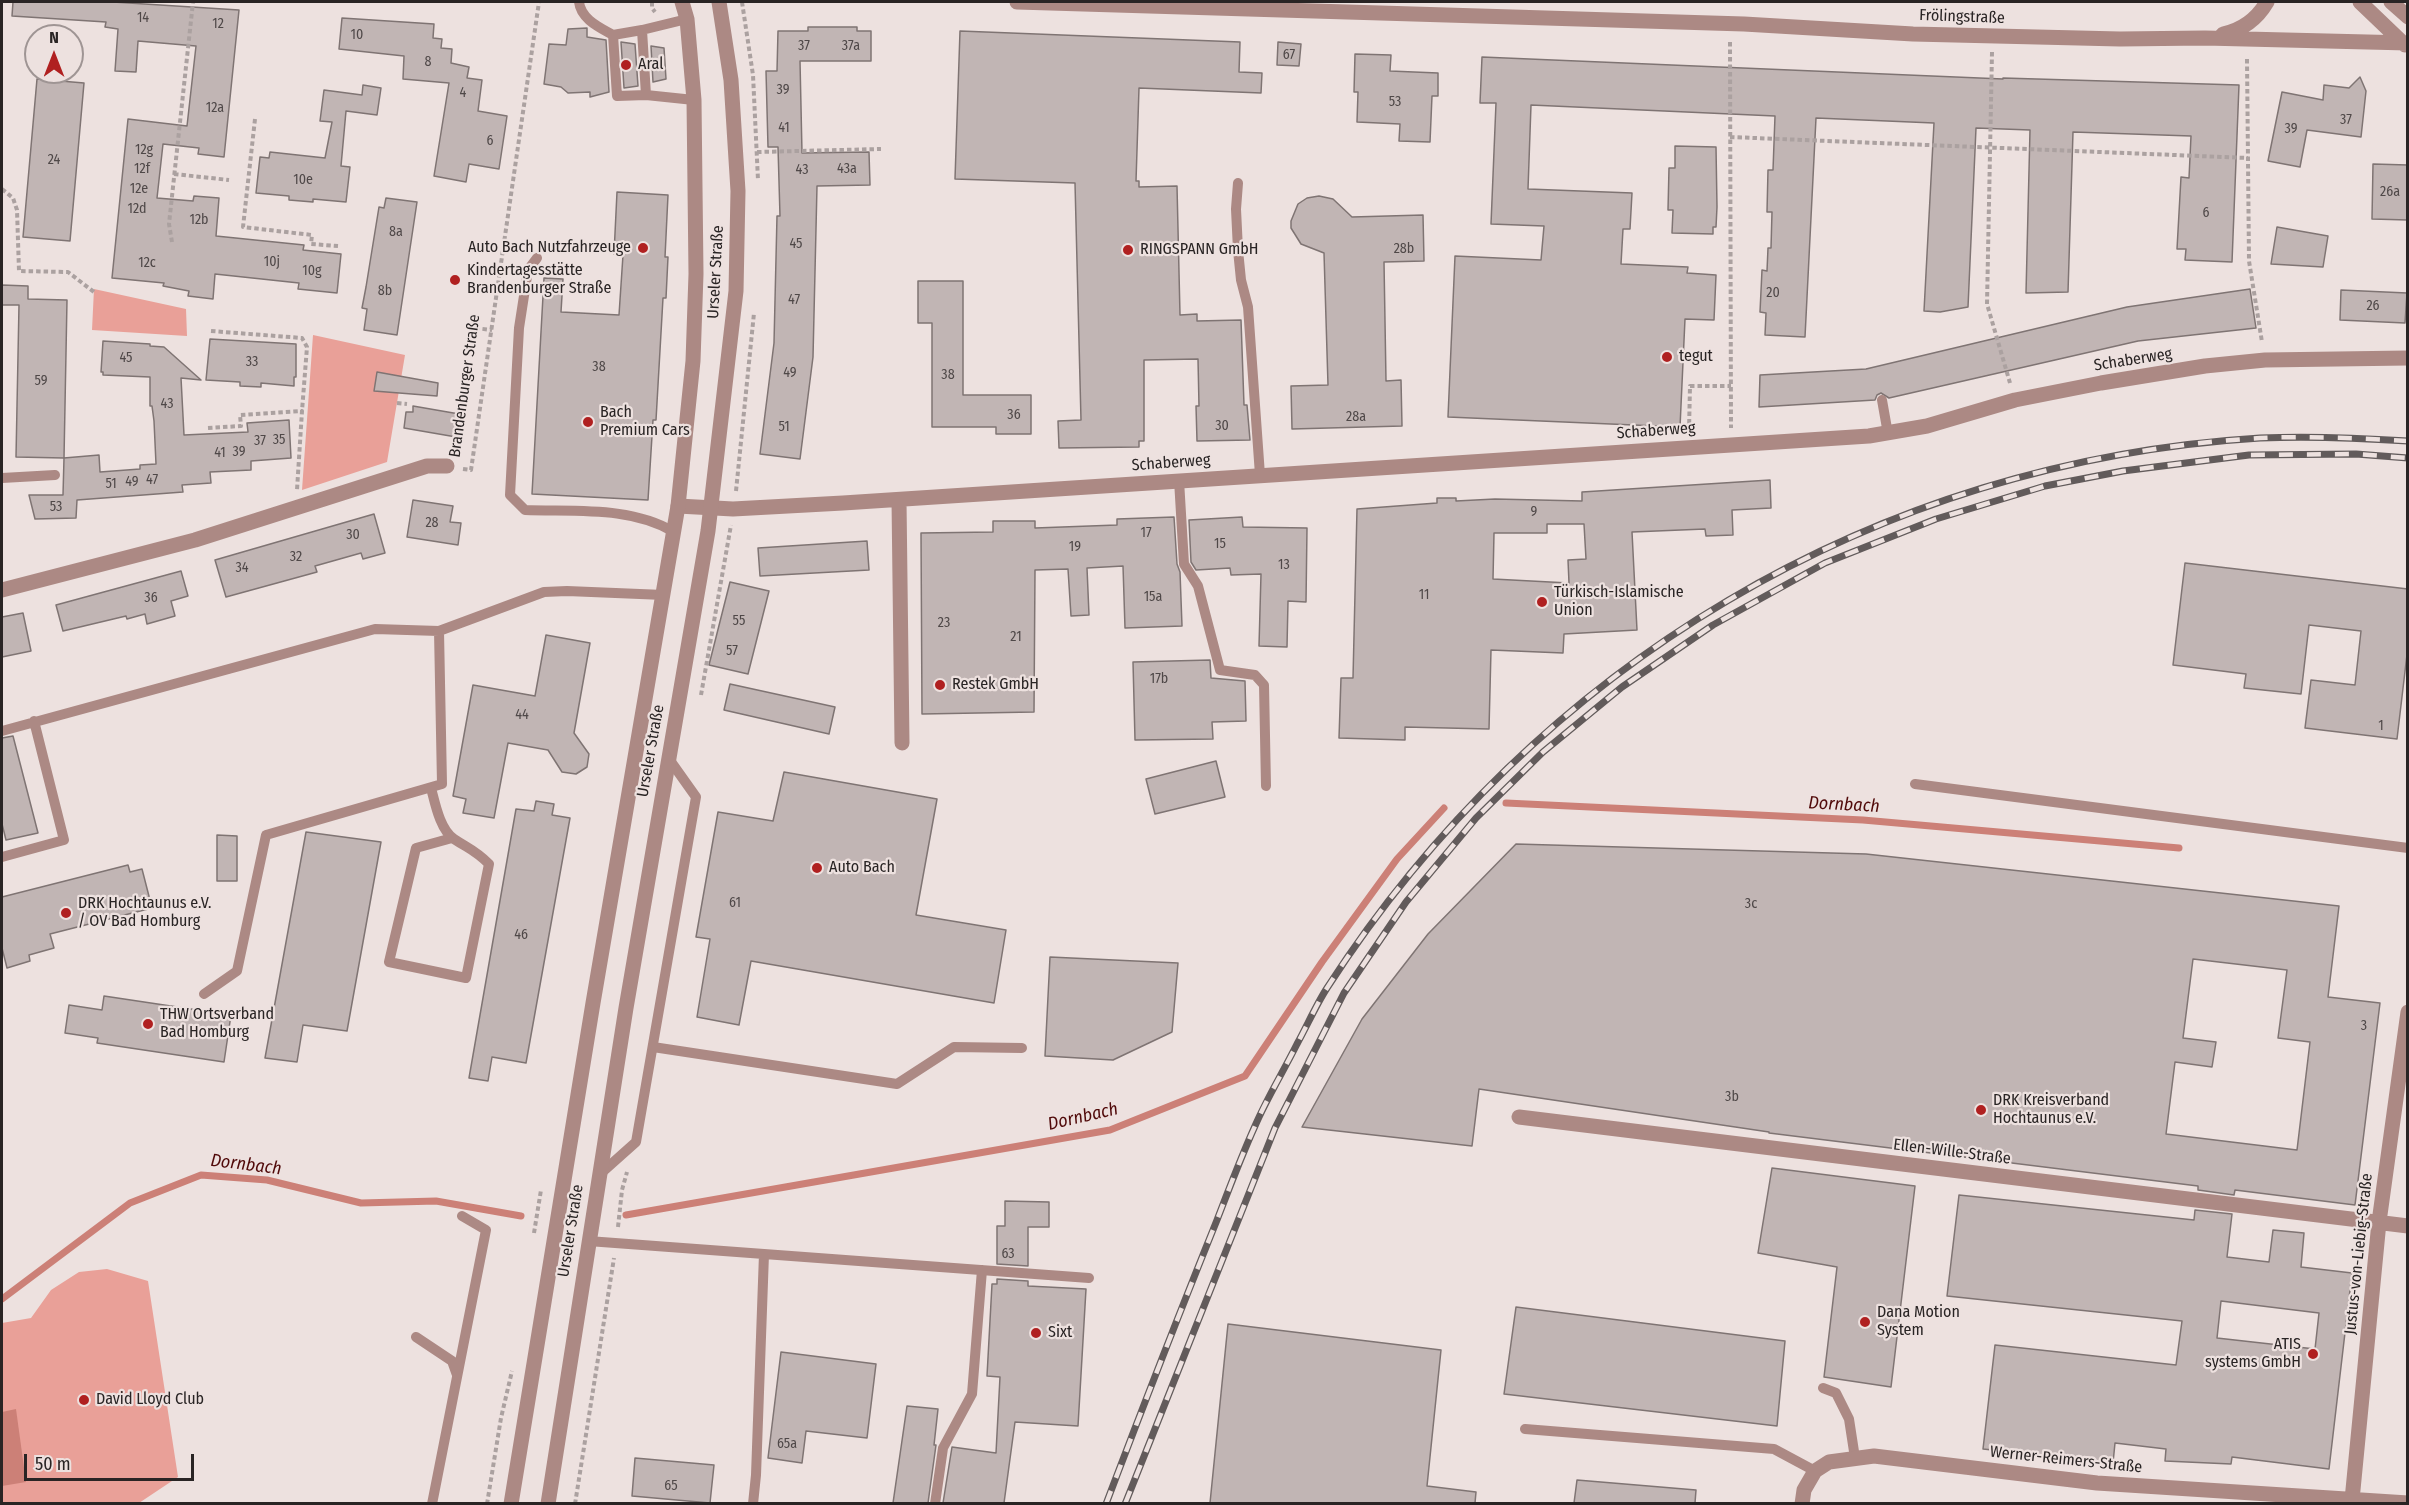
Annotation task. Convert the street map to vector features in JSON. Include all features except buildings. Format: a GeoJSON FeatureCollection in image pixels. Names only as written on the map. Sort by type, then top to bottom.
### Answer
{"type":"FeatureCollection","features":[{"type":"Feature","properties":{"kind":"street","name":"Urseler Straße"},"geometry":{"type":"LineString","coordinates":[[511,1503],[678,506],[694,339],[697,216],[694,100],[687,19],[682,2]]}},
{"type":"Feature","properties":{"kind":"street","name":"Urseler Straße"},"geometry":{"type":"LineString","coordinates":[[548,1503],[588,1241],[710,508],[736,291],[738,191],[731,80],[719,2]]}},
{"type":"Feature","properties":{"kind":"street","name":"Frölingstraße"},"geometry":{"type":"LineString","coordinates":[[1017,2],[1730,24],[1992,36],[2205,38],[2406,44]]}},
{"type":"Feature","properties":{"kind":"street"},"geometry":{"type":"LineString","coordinates":[[2205,38],[2230,33],[2245,26],[2257,16],[2266,2]]}},
{"type":"Feature","properties":{"kind":"street"},"geometry":{"type":"LineString","coordinates":[[2360,2],[2406,44]]}},
{"type":"Feature","properties":{"kind":"street"},"geometry":{"type":"LineString","coordinates":[[2391,2],[2408,17]]}},
{"type":"Feature","properties":{"kind":"street","name":"Schaberweg"},"geometry":{"type":"LineString","coordinates":[[678,506],[733,509],[899,500],[1888,434],[2015,400],[2124,379],[2224,364],[2265,360],[2408,358]]}},
{"type":"Feature","properties":{"kind":"street","name":"Brandenburger Straße"},"geometry":{"type":"LineString","coordinates":[[2,590],[183,543],[427,466],[447,466]]}},
{"type":"Feature","properties":{"kind":"street"},"geometry":{"type":"LineString","coordinates":[[899,500],[902,743]]}},
{"type":"Feature","properties":{"kind":"street","name":"Justus-von-Liebig-Straße"},"geometry":{"type":"LineString","coordinates":[[2352,1500],[2379,1222],[2408,1012]]}},
{"type":"Feature","properties":{"kind":"street","name":"Ellen-Wille-Straße"},"geometry":{"type":"LineString","coordinates":[[1519,1117],[2408,1226]]}},
{"type":"Feature","properties":{"kind":"street","name":"Werner-Reimers-Straße"},"geometry":{"type":"LineString","coordinates":[[1815,1471],[1829,1462],[1875,1456],[2097,1483],[2290,1500],[2408,1503]]}},
{"type":"Feature","properties":{"kind":"street"},"geometry":{"type":"LineString","coordinates":[[1802,1503],[1804,1490],[1815,1471]]}},
{"type":"Feature","properties":{"kind":"lane"},"geometry":{"type":"LineString","coordinates":[[579,2],[585,16],[613,35],[687,19]]}},
{"type":"Feature","properties":{"kind":"lane"},"geometry":{"type":"LineString","coordinates":[[642,30],[646,95]]}},
{"type":"Feature","properties":{"kind":"lane"},"geometry":{"type":"LineString","coordinates":[[613,35],[617,96],[646,95],[694,100]]}},
{"type":"Feature","properties":{"kind":"lane"},"geometry":{"type":"LineString","coordinates":[[1238,183],[1236,209],[1238,250],[1241,280],[1248,308],[1260,475]]}},
{"type":"Feature","properties":{"kind":"lane"},"geometry":{"type":"LineString","coordinates":[[537,258],[528,270],[519,328],[510,495],[525,510],[625,514],[657,522],[674,532]]}},
{"type":"Feature","properties":{"kind":"lane"},"geometry":{"type":"LineString","coordinates":[[1882,400],[1888,434]]}},
{"type":"Feature","properties":{"kind":"lane"},"geometry":{"type":"LineString","coordinates":[[2,478],[55,475]]}},
{"type":"Feature","properties":{"kind":"lane"},"geometry":{"type":"LineString","coordinates":[[1179,480],[1184,564],[1198,586],[1220,670],[1255,675],[1264,685],[1266,786]]}},
{"type":"Feature","properties":{"kind":"lane"},"geometry":{"type":"LineString","coordinates":[[2,731],[375,629],[439,631],[544,592],[664,595]]}},
{"type":"Feature","properties":{"kind":"lane"},"geometry":{"type":"LineString","coordinates":[[204,994],[237,971],[266,835],[442,784],[439,631]]}},
{"type":"Feature","properties":{"kind":"lane"},"geometry":{"type":"LineString","coordinates":[[2,857],[64,840],[34,721]]}},
{"type":"Feature","properties":{"kind":"lane"},"geometry":{"type":"LineString","coordinates":[[599,1175],[636,1142],[696,797],[669,759]]}},
{"type":"Feature","properties":{"kind":"lane"},"geometry":{"type":"LineString","coordinates":[[1915,784],[2408,848]]}},
{"type":"Feature","properties":{"kind":"lane"},"geometry":{"type":"LineString","coordinates":[[431,788],[439,816],[452,838],[476,850],[489,864],[466,978],[389,962],[416,848],[452,838]]}},
{"type":"Feature","properties":{"kind":"lane"},"geometry":{"type":"LineString","coordinates":[[653,1047],[897,1084],[954,1047],[1022,1048]]}},
{"type":"Feature","properties":{"kind":"lane"},"geometry":{"type":"LineString","coordinates":[[432,1503],[486,1230],[462,1216]]}},
{"type":"Feature","properties":{"kind":"lane"},"geometry":{"type":"LineString","coordinates":[[588,1241],[1089,1278]]}},
{"type":"Feature","properties":{"kind":"lane"},"geometry":{"type":"LineString","coordinates":[[753,1503],[764,1254]]}},
{"type":"Feature","properties":{"kind":"lane"},"geometry":{"type":"LineString","coordinates":[[935,1503],[943,1448],[972,1394],[982,1270]]}},
{"type":"Feature","properties":{"kind":"lane"},"geometry":{"type":"LineString","coordinates":[[416,1337],[452,1361],[457,1376]]}},
{"type":"Feature","properties":{"kind":"lane"},"geometry":{"type":"LineString","coordinates":[[1823,1388],[1836,1393],[1849,1419],[1855,1458]]}},
{"type":"Feature","properties":{"kind":"lane"},"geometry":{"type":"LineString","coordinates":[[1525,1429],[1774,1449],[1815,1471]]}},
{"type":"Feature","properties":{"kind":"path"},"geometry":{"type":"LineString","coordinates":[[172,242],[169,224],[193,2]]}},
{"type":"Feature","properties":{"kind":"path","name":"Brandenburger Straße"},"geometry":{"type":"LineString","coordinates":[[447,466],[471,470],[539,2]]}},
{"type":"Feature","properties":{"kind":"path"},"geometry":{"type":"LineString","coordinates":[[652,2],[652,8],[667,24]]}},
{"type":"Feature","properties":{"kind":"path"},"geometry":{"type":"LineString","coordinates":[[742,2],[743,11]]}},
{"type":"Feature","properties":{"kind":"path"},"geometry":{"type":"LineString","coordinates":[[1730,24],[1731,444]]}},
{"type":"Feature","properties":{"kind":"path"},"geometry":{"type":"LineString","coordinates":[[1992,36],[1987,304],[2015,400]]}},
{"type":"Feature","properties":{"kind":"path"},"geometry":{"type":"LineString","coordinates":[[2247,59],[2249,261],[2265,360]]}},
{"type":"Feature","properties":{"kind":"path"},"geometry":{"type":"LineString","coordinates":[[255,119],[243,227],[312,235],[311,244],[338,246]]}},
{"type":"Feature","properties":{"kind":"path"},"geometry":{"type":"LineString","coordinates":[[1730,137],[2248,158]]}},
{"type":"Feature","properties":{"kind":"path"},"geometry":{"type":"LineString","coordinates":[[757,152],[881,149]]}},
{"type":"Feature","properties":{"kind":"path"},"geometry":{"type":"LineString","coordinates":[[174,174],[229,180]]}},
{"type":"Feature","properties":{"kind":"path"},"geometry":{"type":"LineString","coordinates":[[2,189],[13,198],[17,210],[19,271],[68,272],[94,292]]}},
{"type":"Feature","properties":{"kind":"path"},"geometry":{"type":"LineString","coordinates":[[475,328],[492,330]]}},
{"type":"Feature","properties":{"kind":"path"},"geometry":{"type":"LineString","coordinates":[[212,331],[302,338],[307,347],[296,509]]}},
{"type":"Feature","properties":{"kind":"path"},"geometry":{"type":"LineString","coordinates":[[1688,447],[1690,386],[1731,386]]}},
{"type":"Feature","properties":{"kind":"path"},"geometry":{"type":"LineString","coordinates":[[397,403],[407,404]]}},
{"type":"Feature","properties":{"kind":"path"},"geometry":{"type":"LineString","coordinates":[[208,428],[240,426],[240,415],[302,411]]}},
{"type":"Feature","properties":{"kind":"path"},"geometry":{"type":"LineString","coordinates":[[700,702],[730,534]]}},
{"type":"Feature","properties":{"kind":"path"},"geometry":{"type":"LineString","coordinates":[[575,1503],[597,1375]]}},
{"type":"Feature","properties":{"kind":"shaded area"},"geometry":{"type":"Polygon","coordinates":[[[94,289],[186,309],[187,336],[92,330],[94,289]]]}},
{"type":"Feature","properties":{"kind":"shaded area"},"geometry":{"type":"Polygon","coordinates":[[[313,335],[405,355],[387,462],[302,490],[313,335]]]}},
{"type":"Feature","properties":{"kind":"shaded area","name":"David Lloyd Club"},"geometry":{"type":"Polygon","coordinates":[[[107,1269],[148,1281],[178,1477],[139,1503],[2,1504],[2,1323],[31,1318],[51,1290],[79,1272],[107,1269]]]}},
{"type":"Feature","properties":{"kind":"shaded area"},"geometry":{"type":"Polygon","coordinates":[[[16,1409],[26,1482],[2,1486],[2,1412],[16,1409]]]}},
{"type":"Feature","properties":{"kind":"waterway","name":"Dornbach"},"geometry":{"type":"LineString","coordinates":[[1506,803],[1863,820],[2179,848]]}},
{"type":"Feature","properties":{"kind":"waterway","name":"Dornbach"},"geometry":{"type":"LineString","coordinates":[[626,1215],[1110,1130],[1245,1076],[1322,962],[1397,859],[1444,808]]}},
{"type":"Feature","properties":{"kind":"waterway","name":"Dornbach"},"geometry":{"type":"LineString","coordinates":[[2,1299],[130,1203],[201,1175],[267,1180],[361,1203],[436,1201],[521,1216]]}},
{"type":"Feature","properties":{"kind":"railway"},"geometry":{"type":"LineString","coordinates":[[1106,1504],[1235,1173],[1265,1105],[1327,988],[1411,873],[1507,769],[1613,678],[1728,600],[1851,537],[1982,488],[2118,455],[2260,438],[2408,441]]}},
{"type":"Feature","properties":{"kind":"railway"},"geometry":{"type":"LineString","coordinates":[[1125,1504],[1275,1128],[1344,993],[1406,902],[1476,818],[1543,752],[1622,687],[1713,625],[1825,563],[1936,519],[2045,486],[2123,471],[2249,455],[2356,454],[2408,458]]}},
{"type":"Feature","properties":{"kind":"place","name":"Aral"},"geometry":{"type":"Point","coordinates":[626,65]}},
{"type":"Feature","properties":{"kind":"place","name":"Auto Bach Nutzfahrzeuge"},"geometry":{"type":"Point","coordinates":[643,248]}},
{"type":"Feature","properties":{"kind":"place","name":"RINGSPANN GmbH"},"geometry":{"type":"Point","coordinates":[1128,250]}},
{"type":"Feature","properties":{"kind":"place","name":"Kindertagesstätte Brandenburger Straße"},"geometry":{"type":"Point","coordinates":[455,280]}},
{"type":"Feature","properties":{"kind":"place","name":"tegut"},"geometry":{"type":"Point","coordinates":[1667,357]}},
{"type":"Feature","properties":{"kind":"place","name":"Bach Premium Cars"},"geometry":{"type":"Point","coordinates":[588,422]}},
{"type":"Feature","properties":{"kind":"place","name":"Türkisch-Islamische Union"},"geometry":{"type":"Point","coordinates":[1542,602]}},
{"type":"Feature","properties":{"kind":"place","name":"Restek GmbH"},"geometry":{"type":"Point","coordinates":[940,685]}},
{"type":"Feature","properties":{"kind":"place","name":"Auto Bach"},"geometry":{"type":"Point","coordinates":[817,868]}},
{"type":"Feature","properties":{"kind":"place","name":"DRK Hochtaunus e.V. / OV Bad Homburg"},"geometry":{"type":"Point","coordinates":[66,913]}},
{"type":"Feature","properties":{"kind":"place","name":"THW Ortsverband Bad Homburg"},"geometry":{"type":"Point","coordinates":[148,1024]}},
{"type":"Feature","properties":{"kind":"place","name":"DRK Kreisverband Hochtaunus e.V."},"geometry":{"type":"Point","coordinates":[1981,1110]}},
{"type":"Feature","properties":{"kind":"place","name":"Dana Motion System"},"geometry":{"type":"Point","coordinates":[1865,1322]}},
{"type":"Feature","properties":{"kind":"place","name":"Sixt"},"geometry":{"type":"Point","coordinates":[1036,1333]}},
{"type":"Feature","properties":{"kind":"place","name":"ATIS systems GmbH"},"geometry":{"type":"Point","coordinates":[2313,1354]}},
{"type":"Feature","properties":{"kind":"place","name":"David Lloyd Club"},"geometry":{"type":"Point","coordinates":[84,1400]}}]}
